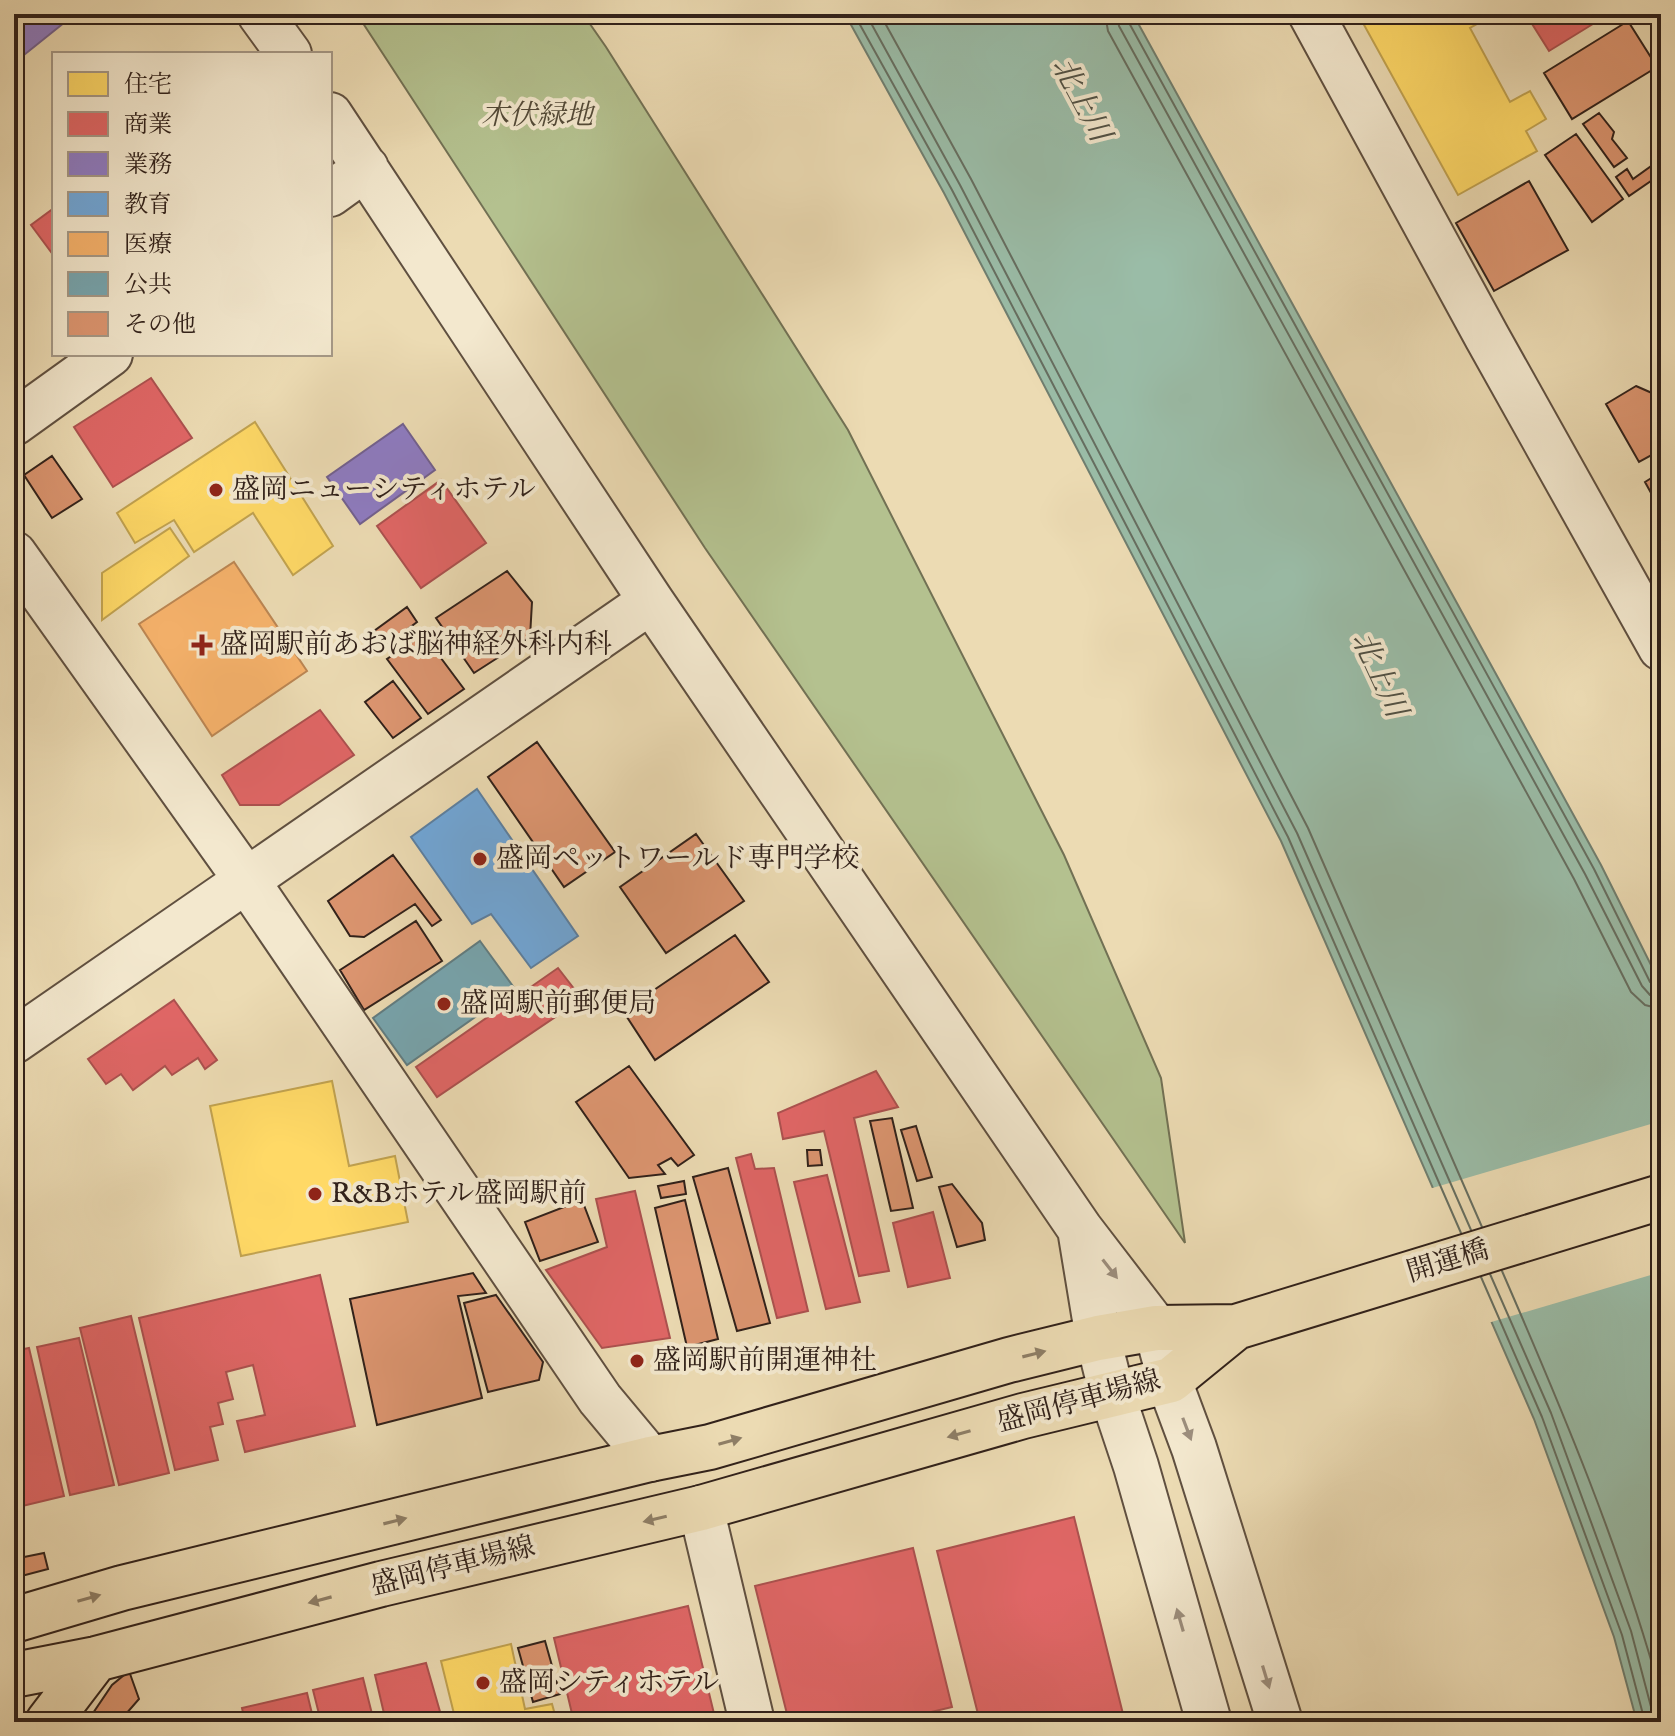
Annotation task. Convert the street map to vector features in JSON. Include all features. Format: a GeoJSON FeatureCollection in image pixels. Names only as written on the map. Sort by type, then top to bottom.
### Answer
{"type":"FeatureCollection","features":[{"type":"Feature","properties":{"kind":"main road","name":"開運橋"},"geometry":{"type":"LineString","coordinates":[[1236,1327],[1661,1197]]}},
{"type":"Feature","properties":{"kind":"main road","name":"盛岡停車場線"},"geometry":{"type":"LineString","coordinates":[[14,1620],[122,1588],[710,1447],[1009,1360],[1098,1338],[1156,1328],[1236,1327]]}},
{"type":"Feature","properties":{"kind":"main road","name":"盛岡停車場線"},"geometry":{"type":"LineString","coordinates":[[14,1675],[96,1659],[381,1584],[701,1508],[1023,1416],[1171,1380],[1236,1327]]}},
{"type":"Feature","properties":{"kind":"main road"},"geometry":{"type":"LineString","coordinates":[[48,1722],[96,1659]]}},
{"type":"Feature","properties":{"kind":"street"},"geometry":{"type":"LineString","coordinates":[[260,14],[288,52]]}},
{"type":"Feature","properties":{"kind":"street"},"geometry":{"type":"LineString","coordinates":[[1311,14],[1661,648]]}},
{"type":"Feature","properties":{"kind":"street"},"geometry":{"type":"LineString","coordinates":[[332,118],[651,601],[1080,1229],[1156,1328],[1280,1722]]}},
{"type":"Feature","properties":{"kind":"street"},"geometry":{"type":"LineString","coordinates":[[332,193],[366,168]]}},
{"type":"Feature","properties":{"kind":"street"},"geometry":{"type":"LineString","coordinates":[[14,423],[107,356]]}},
{"type":"Feature","properties":{"kind":"street"},"geometry":{"type":"LineString","coordinates":[[14,554],[247,881],[600,1399],[650,1459]]}},
{"type":"Feature","properties":{"kind":"street"},"geometry":{"type":"LineString","coordinates":[[14,1041],[651,601]]}},
{"type":"Feature","properties":{"kind":"street"},"geometry":{"type":"LineString","coordinates":[[1080,1229],[1098,1338],[1112,1394],[1136,1466],[1209,1722]]}},
{"type":"Feature","properties":{"kind":"street"},"geometry":{"type":"LineString","coordinates":[[701,1508],[752,1722]]}},
{"type":"Feature","properties":{"kind":"green space","name":"木伏緑地"},"geometry":{"type":"Polygon","coordinates":[[[357,14],[583,14],[606,47],[848,430],[1064,855],[1161,1078],[1185,1243],[705,548],[357,14]]]}},
{"type":"Feature","properties":{"kind":"water","name":"北上川"},"geometry":{"type":"Polygon","coordinates":[[[845,14],[1133,14],[1601,865],[1661,985],[1661,1722],[1637,1722],[1614,1637],[1534,1419],[1281,841],[944,193],[845,14]]]}},
{"type":"Feature","properties":{"kind":"pier"},"geometry":{"type":"Polygon","coordinates":[[[1661,1121],[1661,1272],[1488,1323],[1429,1189],[1661,1121]]]}},
{"type":"Feature","properties":{"kind":"building: 住宅"},"geometry":{"type":"Polygon","coordinates":[[[1358,14],[1495,14],[1470,28],[1510,102],[1530,91],[1546,119],[1526,131],[1537,151],[1458,195],[1358,14]]]}},
{"type":"Feature","properties":{"kind":"building: 住宅"},"geometry":{"type":"Polygon","coordinates":[[[255,422],[333,546],[293,575],[253,513],[194,552],[174,520],[135,543],[117,513],[255,422]]]}},
{"type":"Feature","properties":{"kind":"building: 住宅"},"geometry":{"type":"Polygon","coordinates":[[[170,528],[189,556],[102,620],[102,573],[170,528]]]}},
{"type":"Feature","properties":{"kind":"building: 住宅","name":"R&Bホテル盛岡駅前"},"geometry":{"type":"Polygon","coordinates":[[[332,1081],[349,1166],[395,1156],[408,1222],[241,1256],[210,1106],[332,1081]]]}},
{"type":"Feature","properties":{"kind":"building: 住宅","name":"盛岡シティホテル"},"geometry":{"type":"Polygon","coordinates":[[[511,1644],[525,1709],[552,1704],[557,1722],[456,1722],[441,1661],[511,1644]]]}},
{"type":"Feature","properties":{"kind":"building: 商業"},"geometry":{"type":"Polygon","coordinates":[[[1537,14],[1598,14],[1601,19],[1549,51],[1529,19],[1537,14]]]}},
{"type":"Feature","properties":{"kind":"building: 商業"},"geometry":{"type":"Polygon","coordinates":[[[52,209],[52,253],[31,225],[52,209]]]}},
{"type":"Feature","properties":{"kind":"building: 商業"},"geometry":{"type":"Polygon","coordinates":[[[151,378],[192,438],[113,487],[74,427],[151,378]]]}},
{"type":"Feature","properties":{"kind":"building: 商業"},"geometry":{"type":"Polygon","coordinates":[[[441,480],[486,543],[421,588],[377,526],[441,480]]]}},
{"type":"Feature","properties":{"kind":"building: 商業"},"geometry":{"type":"Polygon","coordinates":[[[320,710],[354,755],[279,805],[240,805],[222,775],[320,710]]]}},
{"type":"Feature","properties":{"kind":"building: 商業"},"geometry":{"type":"Polygon","coordinates":[[[558,968],[582,999],[437,1097],[416,1067],[558,968]]]}},
{"type":"Feature","properties":{"kind":"building: 商業"},"geometry":{"type":"Polygon","coordinates":[[[174,1000],[217,1060],[205,1069],[198,1058],[172,1075],[165,1066],[133,1090],[121,1074],[106,1084],[88,1059],[174,1000]]]}},
{"type":"Feature","properties":{"kind":"building: 商業"},"geometry":{"type":"Polygon","coordinates":[[[876,1071],[898,1107],[854,1118],[889,1271],[859,1276],[824,1131],[783,1139],[778,1113],[876,1071]]]}},
{"type":"Feature","properties":{"kind":"building: 商業"},"geometry":{"type":"Polygon","coordinates":[[[751,1154],[755,1169],[774,1168],[808,1311],[777,1318],[736,1158],[751,1154]]]}},
{"type":"Feature","properties":{"kind":"building: 商業"},"geometry":{"type":"Polygon","coordinates":[[[827,1175],[860,1302],[826,1309],[794,1182],[827,1175]]]}},
{"type":"Feature","properties":{"kind":"building: 商業"},"geometry":{"type":"Polygon","coordinates":[[[635,1191],[670,1338],[602,1348],[546,1270],[607,1247],[596,1199],[635,1191]]]}},
{"type":"Feature","properties":{"kind":"building: 商業"},"geometry":{"type":"Polygon","coordinates":[[[933,1212],[950,1278],[908,1287],[893,1223],[933,1212]]]}},
{"type":"Feature","properties":{"kind":"building: 商業"},"geometry":{"type":"Polygon","coordinates":[[[320,1275],[355,1426],[245,1452],[237,1421],[265,1415],[253,1365],[226,1372],[233,1399],[218,1403],[223,1424],[210,1427],[218,1460],[175,1470],[139,1318],[320,1275]]]}},
{"type":"Feature","properties":{"kind":"building: 商業"},"geometry":{"type":"Polygon","coordinates":[[[131,1316],[169,1473],[119,1485],[80,1328],[131,1316]]]}},
{"type":"Feature","properties":{"kind":"building: 商業"},"geometry":{"type":"Polygon","coordinates":[[[79,1338],[114,1485],[70,1495],[37,1347],[79,1338]]]}},
{"type":"Feature","properties":{"kind":"building: 商業"},"geometry":{"type":"Polygon","coordinates":[[[29,1348],[64,1496],[14,1508],[14,1351],[29,1348]]]}},
{"type":"Feature","properties":{"kind":"building: 商業"},"geometry":{"type":"Polygon","coordinates":[[[1074,1517],[1125,1722],[980,1722],[937,1551],[1074,1517]]]}},
{"type":"Feature","properties":{"kind":"building: 商業"},"geometry":{"type":"Polygon","coordinates":[[[913,1548],[952,1707],[890,1722],[789,1722],[755,1586],[913,1548]]]}},
{"type":"Feature","properties":{"kind":"building: 商業"},"geometry":{"type":"Polygon","coordinates":[[[688,1606],[716,1722],[574,1722],[554,1638],[688,1606]]]}},
{"type":"Feature","properties":{"kind":"building: 商業"},"geometry":{"type":"Polygon","coordinates":[[[426,1663],[443,1722],[386,1722],[375,1675],[426,1663]]]}},
{"type":"Feature","properties":{"kind":"building: 商業"},"geometry":{"type":"Polygon","coordinates":[[[363,1678],[374,1722],[321,1722],[313,1690],[363,1678]]]}},
{"type":"Feature","properties":{"kind":"building: 商業"},"geometry":{"type":"Polygon","coordinates":[[[307,1693],[314,1722],[245,1722],[242,1708],[307,1693]]]}},
{"type":"Feature","properties":{"kind":"building: 業務"},"geometry":{"type":"Polygon","coordinates":[[[14,14],[75,14],[14,63],[14,14]]]}},
{"type":"Feature","properties":{"kind":"building: 業務"},"geometry":{"type":"Polygon","coordinates":[[[403,424],[435,470],[360,524],[327,477],[403,424]]]}},
{"type":"Feature","properties":{"kind":"building: 教育"},"geometry":{"type":"Polygon","coordinates":[[[477,789],[578,936],[531,968],[491,914],[472,924],[411,837],[477,789]]]}},
{"type":"Feature","properties":{"kind":"building: 教育"},"geometry":{"type":"Polygon","coordinates":[[[226,1713],[228,1722],[186,1722],[226,1713]]]}},
{"type":"Feature","properties":{"kind":"building: 医療"},"geometry":{"type":"Polygon","coordinates":[[[234,562],[307,671],[212,736],[139,624],[234,562]]]}},
{"type":"Feature","properties":{"kind":"building: 公共"},"geometry":{"type":"Polygon","coordinates":[[[480,941],[515,989],[407,1065],[373,1018],[480,941]]]}},
{"type":"Feature","properties":{"kind":"building: その他"},"geometry":{"type":"Polygon","coordinates":[[[1628,21],[1657,67],[1572,119],[1544,73],[1628,21]]]}},
{"type":"Feature","properties":{"kind":"building: その他"},"geometry":{"type":"Polygon","coordinates":[[[1599,113],[1614,132],[1612,139],[1627,158],[1614,167],[1583,124],[1599,113]]]}},
{"type":"Feature","properties":{"kind":"building: その他"},"geometry":{"type":"Polygon","coordinates":[[[1576,134],[1623,199],[1592,222],[1545,155],[1576,134]]]}},
{"type":"Feature","properties":{"kind":"building: その他"},"geometry":{"type":"Polygon","coordinates":[[[1661,159],[1661,174],[1629,196],[1616,177],[1627,169],[1633,179],[1661,159]]]}},
{"type":"Feature","properties":{"kind":"building: その他"},"geometry":{"type":"Polygon","coordinates":[[[1529,181],[1568,250],[1494,291],[1456,223],[1529,181]]]}},
{"type":"Feature","properties":{"kind":"building: その他"},"geometry":{"type":"Polygon","coordinates":[[[1636,386],[1661,397],[1661,450],[1639,462],[1606,404],[1636,386]]]}},
{"type":"Feature","properties":{"kind":"building: その他"},"geometry":{"type":"Polygon","coordinates":[[[52,456],[82,499],[52,518],[24,475],[52,456]]]}},
{"type":"Feature","properties":{"kind":"building: その他"},"geometry":{"type":"Polygon","coordinates":[[[1661,472],[1661,511],[1645,482],[1661,472]]]}},
{"type":"Feature","properties":{"kind":"building: その他"},"geometry":{"type":"Polygon","coordinates":[[[507,571],[532,602],[530,637],[474,673],[436,618],[507,571]]]}},
{"type":"Feature","properties":{"kind":"building: その他"},"geometry":{"type":"Polygon","coordinates":[[[407,607],[417,622],[385,646],[374,631],[407,607]]]}},
{"type":"Feature","properties":{"kind":"building: その他"},"geometry":{"type":"Polygon","coordinates":[[[423,634],[464,689],[428,714],[387,659],[423,634]]]}},
{"type":"Feature","properties":{"kind":"building: その他"},"geometry":{"type":"Polygon","coordinates":[[[393,681],[421,718],[393,738],[365,702],[393,681]]]}},
{"type":"Feature","properties":{"kind":"building: その他"},"geometry":{"type":"Polygon","coordinates":[[[537,742],[615,852],[564,887],[488,777],[537,742]]]}},
{"type":"Feature","properties":{"kind":"building: その他"},"geometry":{"type":"Polygon","coordinates":[[[696,834],[744,901],[666,953],[620,887],[696,834]]]}},
{"type":"Feature","properties":{"kind":"building: その他"},"geometry":{"type":"Polygon","coordinates":[[[393,855],[441,920],[432,926],[415,904],[364,937],[350,936],[328,901],[393,855]]]}},
{"type":"Feature","properties":{"kind":"building: その他"},"geometry":{"type":"Polygon","coordinates":[[[416,921],[442,961],[364,1010],[340,970],[416,921]]]}},
{"type":"Feature","properties":{"kind":"building: その他"},"geometry":{"type":"Polygon","coordinates":[[[735,935],[769,982],[655,1060],[623,1011],[735,935]]]}},
{"type":"Feature","properties":{"kind":"building: その他"},"geometry":{"type":"Polygon","coordinates":[[[629,1066],[694,1155],[678,1166],[671,1158],[658,1165],[665,1174],[629,1178],[576,1102],[629,1066]]]}},
{"type":"Feature","properties":{"kind":"building: その他"},"geometry":{"type":"Polygon","coordinates":[[[892,1118],[913,1208],[891,1211],[870,1121],[892,1118]]]}},
{"type":"Feature","properties":{"kind":"building: その他"},"geometry":{"type":"Polygon","coordinates":[[[916,1126],[932,1177],[917,1181],[901,1130],[916,1126]]]}},
{"type":"Feature","properties":{"kind":"building: その他"},"geometry":{"type":"Polygon","coordinates":[[[807,1150],[820,1150],[822,1165],[808,1166],[807,1150]]]}},
{"type":"Feature","properties":{"kind":"building: その他"},"geometry":{"type":"Polygon","coordinates":[[[728,1168],[770,1323],[737,1331],[693,1177],[728,1168]]]}},
{"type":"Feature","properties":{"kind":"building: その他"},"geometry":{"type":"Polygon","coordinates":[[[684,1181],[686,1194],[661,1198],[658,1186],[684,1181]]]}},
{"type":"Feature","properties":{"kind":"building: その他"},"geometry":{"type":"Polygon","coordinates":[[[952,1184],[982,1223],[985,1240],[957,1247],[939,1187],[952,1184]]]}},
{"type":"Feature","properties":{"kind":"building: その他"},"geometry":{"type":"Polygon","coordinates":[[[582,1200],[598,1242],[540,1261],[525,1222],[582,1200]]]}},
{"type":"Feature","properties":{"kind":"building: その他"},"geometry":{"type":"Polygon","coordinates":[[[685,1200],[718,1339],[687,1347],[655,1208],[685,1200]]]}},
{"type":"Feature","properties":{"kind":"building: その他"},"geometry":{"type":"Polygon","coordinates":[[[473,1273],[486,1293],[458,1296],[482,1398],[377,1425],[350,1299],[473,1273]]]}},
{"type":"Feature","properties":{"kind":"building: その他"},"geometry":{"type":"Polygon","coordinates":[[[496,1295],[543,1362],[539,1380],[488,1392],[464,1303],[496,1295]]]}},
{"type":"Feature","properties":{"kind":"building: その他"},"geometry":{"type":"Polygon","coordinates":[[[44,1553],[48,1569],[14,1578],[14,1559],[44,1553]]]}},
{"type":"Feature","properties":{"kind":"building: その他"},"geometry":{"type":"Polygon","coordinates":[[[545,1641],[560,1694],[533,1702],[518,1648],[545,1641]]]}},
{"type":"Feature","properties":{"kind":"building: その他"},"geometry":{"type":"Polygon","coordinates":[[[129,1671],[139,1699],[119,1722],[87,1722],[112,1685],[129,1671]]]}},
{"type":"Feature","properties":{"kind":"place","name":"盛岡ニューシティホテル"},"geometry":{"type":"Point","coordinates":[216,490]}},
{"type":"Feature","properties":{"kind":"place","name":"盛岡駅前あおば脳神経外科内科"},"geometry":{"type":"Point","coordinates":[202,645]}},
{"type":"Feature","properties":{"kind":"place","name":"盛岡ペットワールド専門学校"},"geometry":{"type":"Point","coordinates":[480,859]}},
{"type":"Feature","properties":{"kind":"place","name":"盛岡駅前郵便局"},"geometry":{"type":"Point","coordinates":[444,1004]}},
{"type":"Feature","properties":{"kind":"place","name":"R&Bホテル盛岡駅前"},"geometry":{"type":"Point","coordinates":[315,1194]}},
{"type":"Feature","properties":{"kind":"place","name":"盛岡駅前開運神社"},"geometry":{"type":"Point","coordinates":[637,1361]}},
{"type":"Feature","properties":{"kind":"place","name":"盛岡シティホテル"},"geometry":{"type":"Point","coordinates":[483,1683]}}]}
